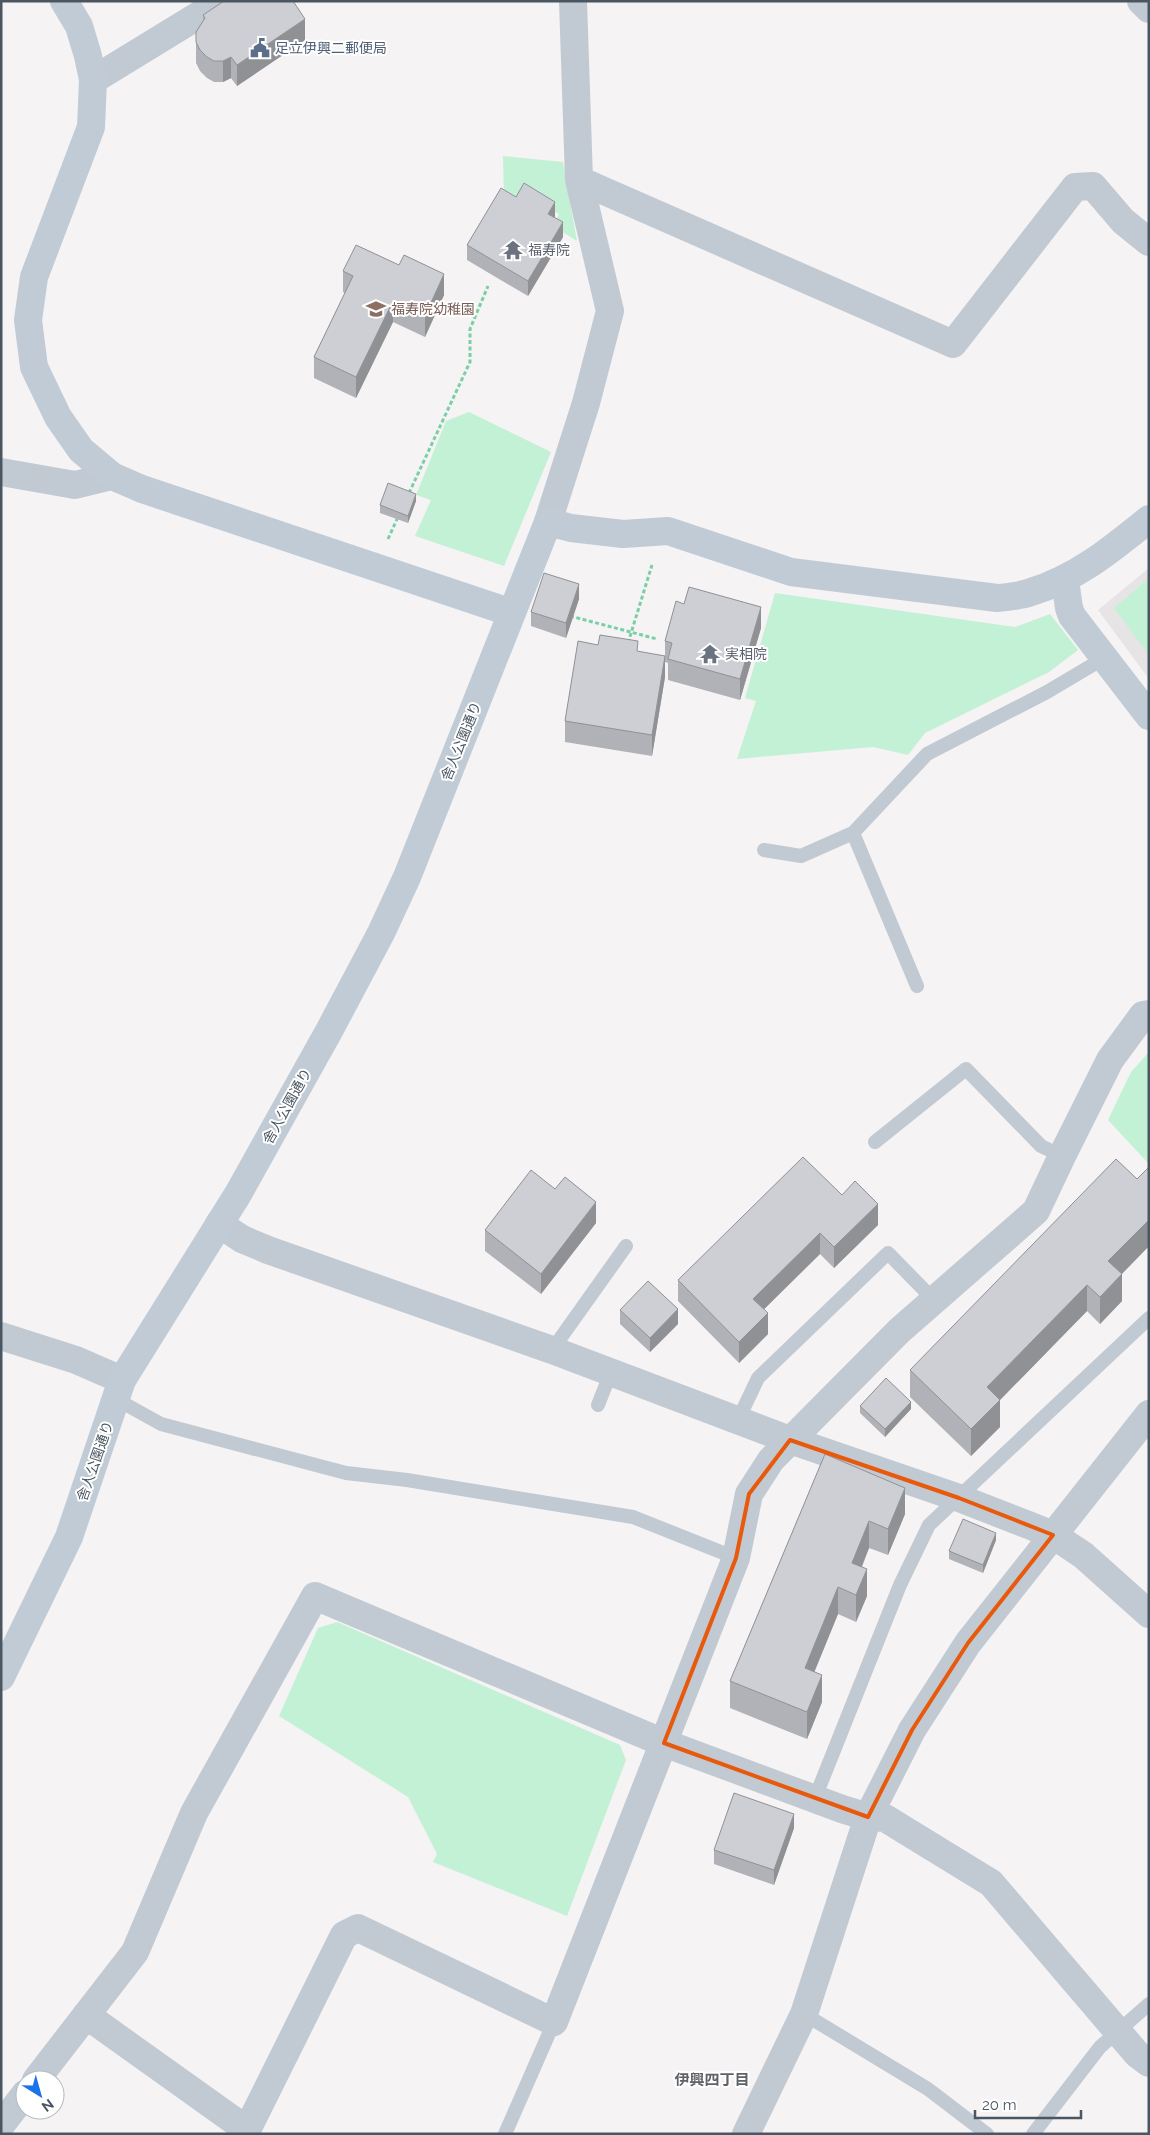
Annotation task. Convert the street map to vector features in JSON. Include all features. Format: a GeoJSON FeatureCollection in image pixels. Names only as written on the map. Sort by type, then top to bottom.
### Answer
{"type":"FeatureCollection","features":[{"type":"Feature","properties":{"kind":"street"},"geometry":{"type":"LineString","coordinates":[[64,1],[79,26],[93,80],[91,127],[34,277],[28,320],[34,367],[58,417],[81,450],[112,476],[142,489],[512,613]]}},
{"type":"Feature","properties":{"kind":"street"},"geometry":{"type":"LineString","coordinates":[[93,80],[222,1]]}},
{"type":"Feature","properties":{"kind":"street"},"geometry":{"type":"LineString","coordinates":[[572,1],[579,180],[610,311],[588,395],[548,522],[571,528],[623,534],[662,531],[791,572],[997,598],[1030,593],[1065,580],[1104,556],[1149,519]]}},
{"type":"Feature","properties":{"kind":"street"},"geometry":{"type":"LineString","coordinates":[[1141,1],[1149,9]]}},
{"type":"Feature","properties":{"kind":"street"},"geometry":{"type":"LineString","coordinates":[[579,180],[953,344],[1075,187],[1093,186],[1124,221],[1149,242]]}},
{"type":"Feature","properties":{"kind":"street"},"geometry":{"type":"LineString","coordinates":[[1,472],[75,485],[112,476]]}},
{"type":"Feature","properties":{"kind":"street","name":"舎人公園通り"},"geometry":{"type":"LineString","coordinates":[[1,1677],[69,1537],[119,1389],[219,1224],[329,1031],[381,933],[407,877],[548,522]]}},
{"type":"Feature","properties":{"kind":"street"},"geometry":{"type":"LineString","coordinates":[[1065,580],[1072,616],[1106,657],[1149,716]]}},
{"type":"Feature","properties":{"kind":"street"},"geometry":{"type":"LineString","coordinates":[[86,2015],[246,2132],[344,1935],[358,1928],[554,2022],[736,1558],[749,1494],[771,1460],[899,1331],[1036,1211],[1110,1060],[1143,1015],[1149,1014]]}},
{"type":"Feature","properties":{"kind":"street"},"geometry":{"type":"LineString","coordinates":[[219,1224],[242,1239],[268,1250],[552,1350],[790,1440],[959,1498],[1053,1535],[1083,1555],[1149,1614]]}},
{"type":"Feature","properties":{"kind":"street"},"geometry":{"type":"LineString","coordinates":[[1,1336],[76,1360],[119,1389]]}},
{"type":"Feature","properties":{"kind":"street"},"geometry":{"type":"LineString","coordinates":[[746,2134],[804,2014],[868,1817],[912,1730],[968,1643],[1149,1414]]}},
{"type":"Feature","properties":{"kind":"street"},"geometry":{"type":"LineString","coordinates":[[44,2070],[135,1952],[194,1812],[315,1596],[664,1743],[868,1817],[885,1818],[991,1883],[1137,2054],[1149,2063]]}},
{"type":"Feature","properties":{"kind":"street"},"geometry":{"type":"LineString","coordinates":[[1,2125],[15,2107]]}},
{"type":"Feature","properties":{"kind":"lane"},"geometry":{"type":"LineString","coordinates":[[764,850],[801,856],[853,833],[927,754],[1047,692],[1106,657]]}},
{"type":"Feature","properties":{"kind":"lane"},"geometry":{"type":"LineString","coordinates":[[853,833],[917,986]]}},
{"type":"Feature","properties":{"kind":"lane"},"geometry":{"type":"LineString","coordinates":[[875,1142],[966,1069],[1041,1146],[1062,1156]]}},
{"type":"Feature","properties":{"kind":"lane"},"geometry":{"type":"LineString","coordinates":[[552,1350],[626,1246]]}},
{"type":"Feature","properties":{"kind":"lane"},"geometry":{"type":"LineString","coordinates":[[738,1420],[758,1378],[888,1253],[934,1300]]}},
{"type":"Feature","properties":{"kind":"lane"},"geometry":{"type":"LineString","coordinates":[[815,1798],[900,1585],[929,1525],[959,1498],[981,1474],[1149,1318]]}},
{"type":"Feature","properties":{"kind":"lane"},"geometry":{"type":"LineString","coordinates":[[598,1405],[611,1372]]}},
{"type":"Feature","properties":{"kind":"lane"},"geometry":{"type":"LineString","coordinates":[[119,1389],[161,1424],[346,1473],[407,1480],[633,1517],[736,1558]]}},
{"type":"Feature","properties":{"kind":"lane"},"geometry":{"type":"LineString","coordinates":[[1033,2134],[1100,2047],[1149,2004]]}},
{"type":"Feature","properties":{"kind":"lane"},"geometry":{"type":"LineString","coordinates":[[804,2014],[928,2089],[987,2134]]}},
{"type":"Feature","properties":{"kind":"lane"},"geometry":{"type":"LineString","coordinates":[[505,2134],[554,2022]]}},
{"type":"Feature","properties":{"kind":"path"},"geometry":{"type":"LineString","coordinates":[[408,495],[470,362],[470,329],[488,286]]}},
{"type":"Feature","properties":{"kind":"path"},"geometry":{"type":"LineString","coordinates":[[388,539],[400,513]]}},
{"type":"Feature","properties":{"kind":"path"},"geometry":{"type":"LineString","coordinates":[[626,649],[662,531]]}},
{"type":"Feature","properties":{"kind":"path"},"geometry":{"type":"LineString","coordinates":[[566,615],[657,639]]}},
{"type":"Feature","properties":{"kind":"highlighted area"},"geometry":{"type":"Polygon","coordinates":[[[790,1440],[959,1498],[1053,1535],[968,1643],[912,1730],[868,1817],[664,1743],[736,1558],[749,1494],[790,1440]]]}},
{"type":"Feature","properties":{"kind":"shaded area"},"geometry":{"type":"Polygon","coordinates":[[[1149,568],[1149,679],[1098,610],[1149,568]]]}},
{"type":"Feature","properties":{"kind":"green space"},"geometry":{"type":"Polygon","coordinates":[[[503,156],[563,162],[577,241],[553,226],[559,214],[524,194],[515,206],[504,199],[503,156]]]}},
{"type":"Feature","properties":{"kind":"green space"},"geometry":{"type":"Polygon","coordinates":[[[469,412],[551,452],[504,566],[415,536],[431,500],[416,495],[446,421],[469,412]]]}},
{"type":"Feature","properties":{"kind":"green space"},"geometry":{"type":"Polygon","coordinates":[[[1149,578],[1149,655],[1114,608],[1149,578]]]}},
{"type":"Feature","properties":{"kind":"green space"},"geometry":{"type":"Polygon","coordinates":[[[775,593],[1015,627],[1050,614],[1078,650],[1049,672],[925,733],[908,755],[873,747],[737,759],[756,701],[745,698],[775,593]]]}},
{"type":"Feature","properties":{"kind":"green space"},"geometry":{"type":"Polygon","coordinates":[[[1149,1052],[1149,1164],[1108,1120],[1131,1072],[1149,1052]]]}},
{"type":"Feature","properties":{"kind":"green space"},"geometry":{"type":"Polygon","coordinates":[[[337,1622],[620,1745],[626,1760],[567,1916],[433,1862],[437,1854],[408,1797],[279,1716],[318,1628],[337,1622]]]}},
{"type":"Feature","properties":{"kind":"building"},"geometry":{"type":"Polygon","coordinates":[[[224,1],[293,1],[305,19],[237,65],[231,57],[223,61],[214,61],[200,50],[196,42],[196,32],[205,18],[203,15],[224,1]]]}},
{"type":"Feature","properties":{"kind":"building"},"geometry":{"type":"Polygon","coordinates":[[[524,183],[555,202],[548,214],[563,222],[528,281],[467,245],[501,188],[516,197],[524,183]]]}},
{"type":"Feature","properties":{"kind":"building"},"geometry":{"type":"Polygon","coordinates":[[[356,245],[399,265],[404,255],[444,274],[425,316],[393,301],[356,377],[314,357],[353,276],[343,271],[356,245]]]}},
{"type":"Feature","properties":{"kind":"building"},"geometry":{"type":"Polygon","coordinates":[[[388,483],[416,494],[408,516],[380,505],[388,483]]]}},
{"type":"Feature","properties":{"kind":"building"},"geometry":{"type":"Polygon","coordinates":[[[544,573],[579,584],[566,623],[531,612],[544,573]]]}},
{"type":"Feature","properties":{"kind":"building"},"geometry":{"type":"Polygon","coordinates":[[[689,587],[761,607],[740,679],[668,659],[672,643],[665,641],[676,601],[684,604],[689,587]]]}},
{"type":"Feature","properties":{"kind":"building"},"geometry":{"type":"Polygon","coordinates":[[[600,635],[638,641],[637,651],[665,656],[652,735],[565,721],[578,641],[598,645],[600,635]]]}},
{"type":"Feature","properties":{"kind":"building"},"geometry":{"type":"Polygon","coordinates":[[[803,1157],[842,1195],[855,1181],[878,1204],[834,1247],[820,1233],[753,1299],[768,1313],[739,1342],[678,1280],[803,1157]]]}},
{"type":"Feature","properties":{"kind":"building"},"geometry":{"type":"Polygon","coordinates":[[[1116,1159],[1137,1179],[1149,1169],[1149,1220],[1108,1261],[1122,1274],[1100,1297],[1087,1285],[987,1387],[1000,1400],[971,1429],[910,1370],[1116,1159]]]}},
{"type":"Feature","properties":{"kind":"building"},"geometry":{"type":"Polygon","coordinates":[[[531,1170],[555,1189],[565,1177],[596,1202],[541,1274],[485,1230],[531,1170]]]}},
{"type":"Feature","properties":{"kind":"building"},"geometry":{"type":"Polygon","coordinates":[[[648,1281],[678,1309],[650,1338],[620,1310],[648,1281]]]}},
{"type":"Feature","properties":{"kind":"building"},"geometry":{"type":"Polygon","coordinates":[[[886,1378],[911,1402],[885,1429],[860,1406],[886,1378]]]}},
{"type":"Feature","properties":{"kind":"building"},"geometry":{"type":"Polygon","coordinates":[[[825,1454],[905,1488],[888,1529],[869,1521],[852,1563],[867,1569],[856,1595],[838,1587],[805,1668],[822,1675],[807,1712],[730,1681],[825,1454]]]}},
{"type":"Feature","properties":{"kind":"building"},"geometry":{"type":"Polygon","coordinates":[[[963,1519],[996,1533],[983,1565],[949,1551],[963,1519]]]}},
{"type":"Feature","properties":{"kind":"building"},"geometry":{"type":"Polygon","coordinates":[[[734,1793],[794,1814],[774,1870],[714,1850],[734,1793]]]}},
{"type":"Feature","properties":{"kind":"place","name":"足立伊興二郵便局"},"geometry":{"type":"Point","coordinates":[260,48]}},
{"type":"Feature","properties":{"kind":"place","name":"福寿院"},"geometry":{"type":"Point","coordinates":[513,250]}},
{"type":"Feature","properties":{"kind":"place","name":"福寿院幼稚園"},"geometry":{"type":"Point","coordinates":[376,309]}},
{"type":"Feature","properties":{"kind":"place","name":"実相院"},"geometry":{"type":"Point","coordinates":[710,654]}},
{"type":"Feature","properties":{"kind":"district","name":"伊興四丁目"},"geometry":{"type":"Point","coordinates":[712,2080]}}]}
